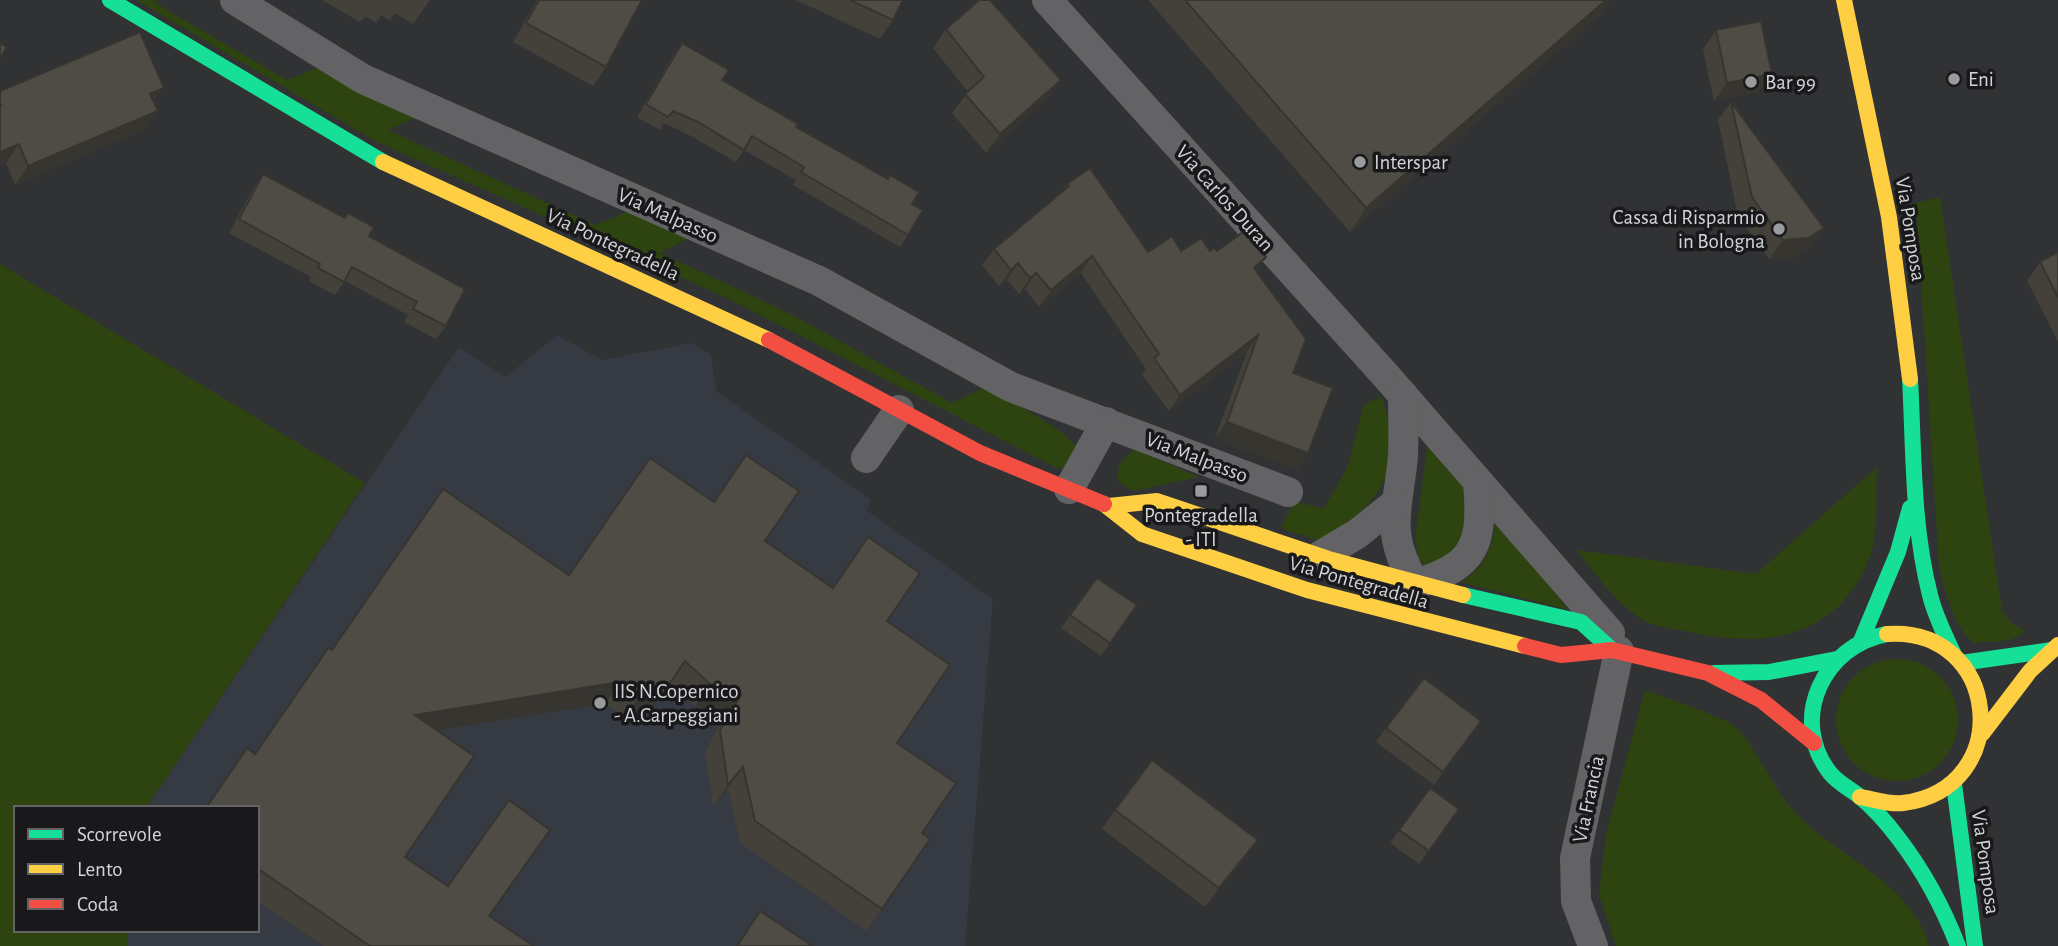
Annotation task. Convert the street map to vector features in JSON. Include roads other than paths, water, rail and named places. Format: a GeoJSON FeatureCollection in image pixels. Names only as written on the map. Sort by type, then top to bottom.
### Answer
{"type":"FeatureCollection","features":[{"type":"Feature","properties":{"kind":"street","name":"Via Pontegradella"},"geometry":{"type":"LineString","coordinates":[[110,0],[372,156],[760,335],[980,453],[1109,506],[1142,534],[1307,590],[1404,617],[1561,655],[1620,651],[1708,673],[1761,700],[1814,743]]}},
{"type":"Feature","properties":{"kind":"street","name":"Via Malpasso"},"geometry":{"type":"LineString","coordinates":[[235,0],[363,79],[818,281],[1011,387],[1289,492]]}},
{"type":"Feature","properties":{"kind":"street","name":"Via Carlos Duran"},"geometry":{"type":"LineString","coordinates":[[1047,0],[1479,482],[1620,651]]}},
{"type":"Feature","properties":{"kind":"street","name":"Via Pomposa"},"geometry":{"type":"LineString","coordinates":[[1844,0],[1874,132],[1897,270],[1912,393],[1922,555],[1930,596],[1958,659],[1978,691],[1983,719],[1982,734],[1969,766],[1954,784],[1932,798],[1909,805],[1878,803],[1860,797]]}},
{"type":"Feature","properties":{"kind":"street"},"geometry":{"type":"LineString","coordinates":[[1403,396],[1403,456],[1396,503],[1396,545],[1415,584],[1404,617]]}},
{"type":"Feature","properties":{"kind":"street"},"geometry":{"type":"LineString","coordinates":[[866,458],[899,410]]}},
{"type":"Feature","properties":{"kind":"street"},"geometry":{"type":"LineString","coordinates":[[1069,489],[1106,422]]}},
{"type":"Feature","properties":{"kind":"street","name":"Via Pomposa"},"geometry":{"type":"LineString","coordinates":[[1861,641],[1898,552],[1916,467]]}},
{"type":"Feature","properties":{"kind":"street"},"geometry":{"type":"LineString","coordinates":[[1415,584],[1455,568],[1478,539],[1481,520],[1479,482]]}},
{"type":"Feature","properties":{"kind":"street","name":"Via Pontegradella"},"geometry":{"type":"LineString","coordinates":[[1109,506],[1157,501],[1320,556],[1415,584],[1581,622],[1620,651]]}},
{"type":"Feature","properties":{"kind":"street"},"geometry":{"type":"LineString","coordinates":[[1320,556],[1357,534],[1396,503]]}},
{"type":"Feature","properties":{"kind":"street","name":"Via Pomposa"},"geometry":{"type":"LineString","coordinates":[[1958,659],[1937,644],[1906,634],[1883,635],[1861,641],[1837,659],[1820,682],[1813,701],[1814,743],[1832,775],[1860,797],[1885,823],[1919,866],[1939,901],[1958,946]]}},
{"type":"Feature","properties":{"kind":"street"},"geometry":{"type":"LineString","coordinates":[[1958,659],[2055,647]]}},
{"type":"Feature","properties":{"kind":"street"},"geometry":{"type":"LineString","coordinates":[[1982,734],[2023,679],[2055,647]]}},
{"type":"Feature","properties":{"kind":"street","name":"Via Francia"},"geometry":{"type":"LineString","coordinates":[[1593,946],[1576,901],[1575,858],[1620,651]]}},
{"type":"Feature","properties":{"kind":"street","name":"Via Pontegradella"},"geometry":{"type":"LineString","coordinates":[[1708,673],[1769,672],[1837,659]]}},
{"type":"Feature","properties":{"kind":"street","name":"Via Pomposa"},"geometry":{"type":"LineString","coordinates":[[1954,784],[1975,946]]}},
{"type":"Feature","properties":{"kind":"place","name":"Eni"},"geometry":{"type":"Point","coordinates":[1954,79]}},
{"type":"Feature","properties":{"kind":"place","name":"Bar 99"},"geometry":{"type":"Point","coordinates":[1751,82]}},
{"type":"Feature","properties":{"kind":"place","name":"Interspar"},"geometry":{"type":"Point","coordinates":[1360,162]}},
{"type":"Feature","properties":{"kind":"place","name":"Cassa di Risparmio in Bologna"},"geometry":{"type":"Point","coordinates":[1779,229]}},
{"type":"Feature","properties":{"kind":"place","name":"Pontegradella - ITI"},"geometry":{"type":"Point","coordinates":[1201,491]}},
{"type":"Feature","properties":{"kind":"place","name":"IIS N.Copernico - A.Carpeggiani"},"geometry":{"type":"Point","coordinates":[600,703]}}]}
